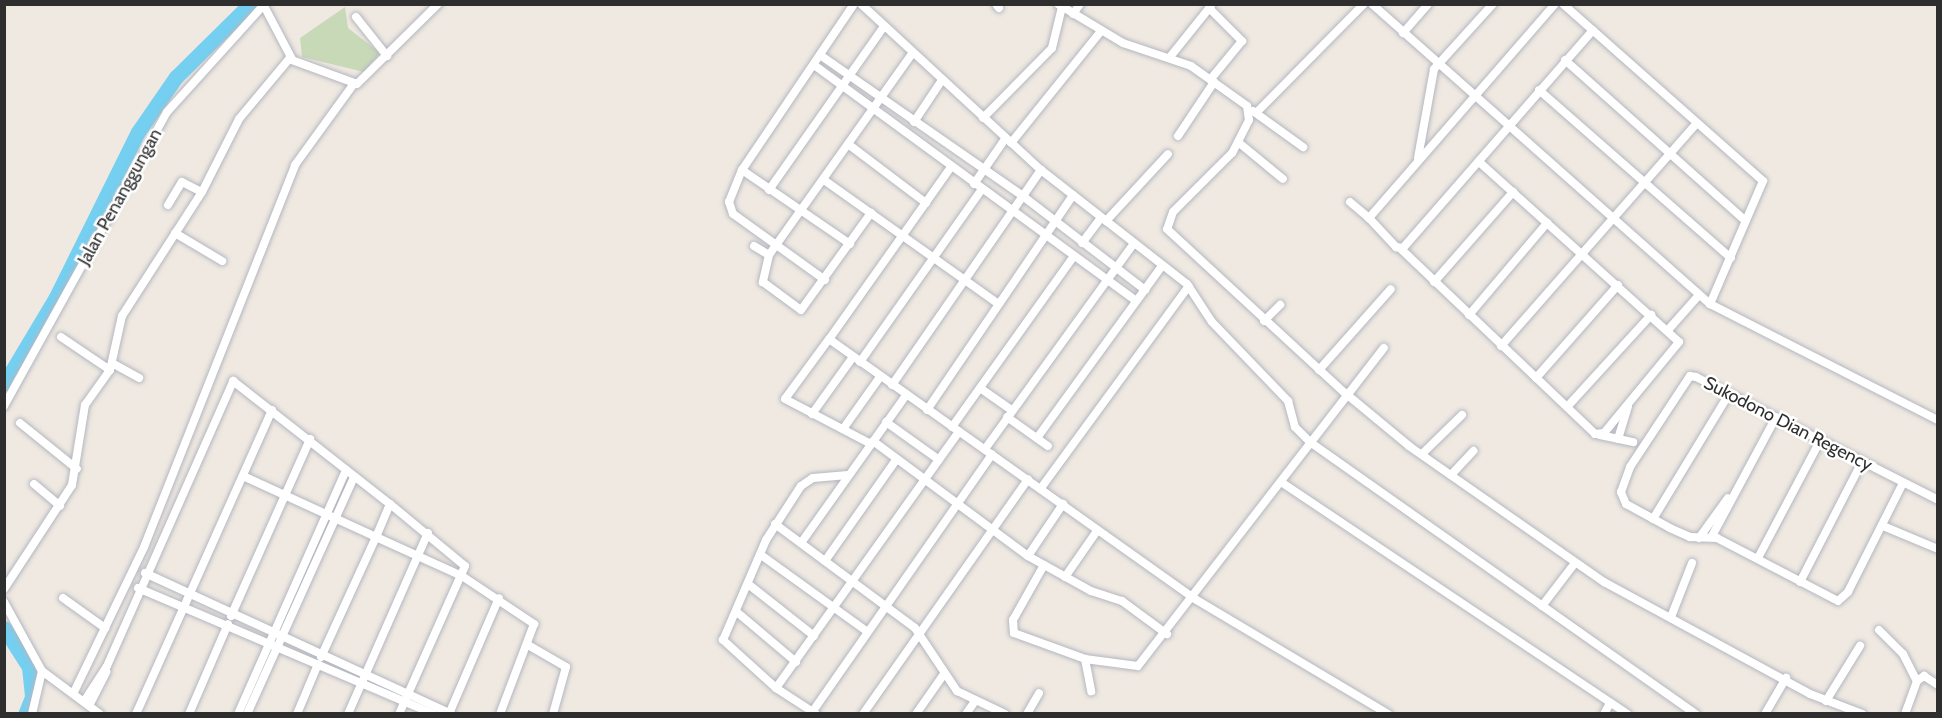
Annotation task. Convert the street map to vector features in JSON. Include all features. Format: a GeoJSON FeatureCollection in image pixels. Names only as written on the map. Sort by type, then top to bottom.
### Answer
{"type":"FeatureCollection","features":[{"type":"Feature","properties":{"kind":"street"},"geometry":{"type":"LineString","coordinates":[[74,692],[144,547],[295,165],[353,85],[387,56],[438,4]]}},
{"type":"Feature","properties":{"kind":"street"},"geometry":{"type":"LineString","coordinates":[[825,280],[730,210],[731,190],[742,170],[854,4]]}},
{"type":"Feature","properties":{"kind":"street"},"geometry":{"type":"LineString","coordinates":[[861,4],[883,28],[1041,170],[1189,286],[1212,322],[1292,406],[1295,426],[1310,442],[1696,714]]}},
{"type":"Feature","properties":{"kind":"street"},"geometry":{"type":"LineString","coordinates":[[1073,14],[1080,4]]}},
{"type":"Feature","properties":{"kind":"street"},"geometry":{"type":"LineString","coordinates":[[1364,4],[1254,111],[1226,161],[1170,216],[1167,229],[1264,321],[1345,393],[1422,454],[1575,563],[1826,701],[1863,714]]}},
{"type":"Feature","properties":{"kind":"street"},"geometry":{"type":"LineString","coordinates":[[1372,4],[1616,217],[1710,304],[1938,420]]}},
{"type":"Feature","properties":{"kind":"street"},"geometry":{"type":"LineString","coordinates":[[1403,33],[1428,4]]}},
{"type":"Feature","properties":{"kind":"street"},"geometry":{"type":"LineString","coordinates":[[1418,159],[1439,63],[1493,4]]}},
{"type":"Feature","properties":{"kind":"street"},"geometry":{"type":"LineString","coordinates":[[1369,218],[1474,93],[1555,4]]}},
{"type":"Feature","properties":{"kind":"street"},"geometry":{"type":"LineString","coordinates":[[1563,4],[1695,125],[1763,181],[1710,304]]}},
{"type":"Feature","properties":{"kind":"street"},"geometry":{"type":"LineString","coordinates":[[263,6],[283,34],[292,59],[353,85]]}},
{"type":"Feature","properties":{"kind":"street","name":"Jalan Penanggungan"},"geometry":{"type":"LineString","coordinates":[[4,406],[167,112],[263,6]]}},
{"type":"Feature","properties":{"kind":"street"},"geometry":{"type":"LineString","coordinates":[[983,118],[1052,48],[1060,6],[1101,32],[1170,57],[1212,81],[1303,147]]}},
{"type":"Feature","properties":{"kind":"street"},"geometry":{"type":"LineString","coordinates":[[1170,57],[1211,6],[1242,41],[1212,81],[1178,136]]}},
{"type":"Feature","properties":{"kind":"street"},"geometry":{"type":"LineString","coordinates":[[356,17],[387,56]]}},
{"type":"Feature","properties":{"kind":"street"},"geometry":{"type":"LineString","coordinates":[[769,190],[883,28]]}},
{"type":"Feature","properties":{"kind":"street"},"geometry":{"type":"LineString","coordinates":[[1401,249],[1593,30]]}},
{"type":"Feature","properties":{"kind":"street"},"geometry":{"type":"LineString","coordinates":[[974,184],[984,169],[1101,32]]}},
{"type":"Feature","properties":{"kind":"street"},"geometry":{"type":"LineString","coordinates":[[871,213],[825,280],[799,309],[763,282],[769,255],[912,54]]}},
{"type":"Feature","properties":{"kind":"street"},"geometry":{"type":"LineString","coordinates":[[820,55],[1024,197],[1145,290]]}},
{"type":"Feature","properties":{"kind":"street"},"geometry":{"type":"LineString","coordinates":[[4,589],[60,506],[77,469],[85,405],[111,366],[122,316],[202,192],[239,118],[292,59]]}},
{"type":"Feature","properties":{"kind":"street"},"geometry":{"type":"LineString","coordinates":[[1565,60],[1746,221]]}},
{"type":"Feature","properties":{"kind":"street"},"geometry":{"type":"LineString","coordinates":[[814,65],[1137,301]]}},
{"type":"Feature","properties":{"kind":"street"},"geometry":{"type":"LineString","coordinates":[[914,122],[942,80]]}},
{"type":"Feature","properties":{"kind":"street"},"geometry":{"type":"LineString","coordinates":[[1539,90],[1648,182],[1731,258]]}},
{"type":"Feature","properties":{"kind":"street"},"geometry":{"type":"LineString","coordinates":[[1501,346],[1648,182],[1695,125]]}},
{"type":"Feature","properties":{"kind":"street"},"geometry":{"type":"LineString","coordinates":[[1238,141],[1283,179]]}},
{"type":"Feature","properties":{"kind":"street"},"geometry":{"type":"LineString","coordinates":[[848,144],[926,203]]}},
{"type":"Feature","properties":{"kind":"street"},"geometry":{"type":"LineString","coordinates":[[1082,243],[1168,154]]}},
{"type":"Feature","properties":{"kind":"street"},"geometry":{"type":"LineString","coordinates":[[1478,161],[1668,330],[1679,346],[1599,435]]}},
{"type":"Feature","properties":{"kind":"street"},"geometry":{"type":"LineString","coordinates":[[951,167],[829,339],[784,396],[813,414],[872,442],[956,506],[1028,556],[1065,577],[1122,600],[1167,634]]}},
{"type":"Feature","properties":{"kind":"street"},"geometry":{"type":"LineString","coordinates":[[742,170],[850,244]]}},
{"type":"Feature","properties":{"kind":"street"},"geometry":{"type":"LineString","coordinates":[[892,385],[1041,170]]}},
{"type":"Feature","properties":{"kind":"street"},"geometry":{"type":"LineString","coordinates":[[824,180],[997,303]]}},
{"type":"Feature","properties":{"kind":"street"},"geometry":{"type":"LineString","coordinates":[[168,205],[182,182],[202,192]]}},
{"type":"Feature","properties":{"kind":"street"},"geometry":{"type":"LineString","coordinates":[[813,414],[857,359],[982,189]]}},
{"type":"Feature","properties":{"kind":"street"},"geometry":{"type":"LineString","coordinates":[[1434,282],[1514,192]]}},
{"type":"Feature","properties":{"kind":"street"},"geometry":{"type":"LineString","coordinates":[[927,410],[1053,220],[1073,195]]}},
{"type":"Feature","properties":{"kind":"street"},"geometry":{"type":"LineString","coordinates":[[1350,202],[1501,346],[1599,435],[1633,442]]}},
{"type":"Feature","properties":{"kind":"street"},"geometry":{"type":"LineString","coordinates":[[1469,315],[1547,223]]}},
{"type":"Feature","properties":{"kind":"street"},"geometry":{"type":"LineString","coordinates":[[174,233],[222,261]]}},
{"type":"Feature","properties":{"kind":"street"},"geometry":{"type":"LineString","coordinates":[[848,475],[805,482],[775,524],[723,643],[776,688],[815,712],[865,630],[956,506],[1009,414],[1134,243]]}},
{"type":"Feature","properties":{"kind":"street"},"geometry":{"type":"LineString","coordinates":[[754,246],[769,255]]}},
{"type":"Feature","properties":{"kind":"street"},"geometry":{"type":"LineString","coordinates":[[776,688],[939,460],[980,388],[1074,255]]}},
{"type":"Feature","properties":{"kind":"street"},"geometry":{"type":"LineString","coordinates":[[1037,438],[1162,266]]}},
{"type":"Feature","properties":{"kind":"street"},"geometry":{"type":"LineString","coordinates":[[1536,378],[1618,285]]}},
{"type":"Feature","properties":{"kind":"street"},"geometry":{"type":"LineString","coordinates":[[1041,488],[1189,286]]}},
{"type":"Feature","properties":{"kind":"street"},"geometry":{"type":"LineString","coordinates":[[1319,370],[1391,289]]}},
{"type":"Feature","properties":{"kind":"street"},"geometry":{"type":"LineString","coordinates":[[1668,330],[1699,295]]}},
{"type":"Feature","properties":{"kind":"street"},"geometry":{"type":"LineString","coordinates":[[1264,321],[1280,306]]}},
{"type":"Feature","properties":{"kind":"street"},"geometry":{"type":"LineString","coordinates":[[1567,407],[1651,315]]}},
{"type":"Feature","properties":{"kind":"street"},"geometry":{"type":"LineString","coordinates":[[61,337],[111,366],[139,378]]}},
{"type":"Feature","properties":{"kind":"street"},"geometry":{"type":"LineString","coordinates":[[829,339],[1195,599],[1378,714]]}},
{"type":"Feature","properties":{"kind":"street"},"geometry":{"type":"LineString","coordinates":[[1044,565],[1012,628],[1023,639],[1084,658],[1133,668],[1167,634],[1195,599],[1345,393],[1384,348]]}},
{"type":"Feature","properties":{"kind":"street"},"geometry":{"type":"LineString","coordinates":[[843,429],[880,377]]}},
{"type":"Feature","properties":{"kind":"street","name":"Sukodono Dian Regency"},"geometry":{"type":"LineString","coordinates":[[1699,538],[1653,519],[1621,498],[1636,457],[1685,378],[1696,377],[1938,500]]}},
{"type":"Feature","properties":{"kind":"street"},"geometry":{"type":"LineString","coordinates":[[87,702],[107,666],[138,588],[229,383],[240,383],[354,477],[428,532],[462,561],[462,576],[399,714]]}},
{"type":"Feature","properties":{"kind":"street"},"geometry":{"type":"LineString","coordinates":[[980,388],[1048,446]]}},
{"type":"Feature","properties":{"kind":"street"},"geometry":{"type":"LineString","coordinates":[[1653,519],[1729,394]]}},
{"type":"Feature","properties":{"kind":"street"},"geometry":{"type":"LineString","coordinates":[[801,543],[906,395]]}},
{"type":"Feature","properties":{"kind":"street"},"geometry":{"type":"LineString","coordinates":[[1618,439],[1629,404]]}},
{"type":"Feature","properties":{"kind":"street"},"geometry":{"type":"LineString","coordinates":[[136,714],[272,410]]}},
{"type":"Feature","properties":{"kind":"street"},"geometry":{"type":"LineString","coordinates":[[1422,454],[1462,415]]}},
{"type":"Feature","properties":{"kind":"street"},"geometry":{"type":"LineString","coordinates":[[1699,538],[1730,495],[1776,417]]}},
{"type":"Feature","properties":{"kind":"street"},"geometry":{"type":"LineString","coordinates":[[886,422],[939,460]]}},
{"type":"Feature","properties":{"kind":"street"},"geometry":{"type":"LineString","coordinates":[[20,423],[77,469]]}},
{"type":"Feature","properties":{"kind":"street"},"geometry":{"type":"LineString","coordinates":[[189,714],[310,439]]}},
{"type":"Feature","properties":{"kind":"street"},"geometry":{"type":"LineString","coordinates":[[1758,558],[1820,441]]}},
{"type":"Feature","properties":{"kind":"street"},"geometry":{"type":"LineString","coordinates":[[1451,475],[1473,451]]}},
{"type":"Feature","properties":{"kind":"street"},"geometry":{"type":"LineString","coordinates":[[825,561],[896,459]]}},
{"type":"Feature","properties":{"kind":"street"},"geometry":{"type":"LineString","coordinates":[[1800,582],[1862,462]]}},
{"type":"Feature","properties":{"kind":"street"},"geometry":{"type":"LineString","coordinates":[[331,516],[346,470]]}},
{"type":"Feature","properties":{"kind":"street"},"geometry":{"type":"LineString","coordinates":[[243,476],[462,576],[500,597],[534,624],[528,645],[500,714]]}},
{"type":"Feature","properties":{"kind":"street"},"geometry":{"type":"LineString","coordinates":[[238,714],[275,640],[331,516],[354,477]]}},
{"type":"Feature","properties":{"kind":"street"},"geometry":{"type":"LineString","coordinates":[[863,714],[1028,479]]}},
{"type":"Feature","properties":{"kind":"street"},"geometry":{"type":"LineString","coordinates":[[1281,482],[1627,714]]}},
{"type":"Feature","properties":{"kind":"street"},"geometry":{"type":"LineString","coordinates":[[1699,538],[1712,536],[1758,558],[1800,582],[1842,600],[1903,483]]}},
{"type":"Feature","properties":{"kind":"street"},"geometry":{"type":"LineString","coordinates":[[34,484],[60,506]]}},
{"type":"Feature","properties":{"kind":"street"},"geometry":{"type":"LineString","coordinates":[[1712,536],[1730,495]]}},
{"type":"Feature","properties":{"kind":"street"},"geometry":{"type":"LineString","coordinates":[[297,714],[390,504]]}},
{"type":"Feature","properties":{"kind":"street"},"geometry":{"type":"LineString","coordinates":[[1028,556],[1063,504]]}},
{"type":"Feature","properties":{"kind":"street"},"geometry":{"type":"LineString","coordinates":[[775,524],[884,604],[919,633],[944,674],[975,701],[1005,714]]}},
{"type":"Feature","properties":{"kind":"street"},"geometry":{"type":"LineString","coordinates":[[1883,525],[1938,549]]}},
{"type":"Feature","properties":{"kind":"street"},"geometry":{"type":"LineString","coordinates":[[1065,577],[1097,531]]}},
{"type":"Feature","properties":{"kind":"street"},"geometry":{"type":"LineString","coordinates":[[348,714],[428,532]]}},
{"type":"Feature","properties":{"kind":"street"},"geometry":{"type":"LineString","coordinates":[[760,555],[865,630]]}},
{"type":"Feature","properties":{"kind":"street"},"geometry":{"type":"LineString","coordinates":[[1542,606],[1575,563]]}},
{"type":"Feature","properties":{"kind":"street"},"geometry":{"type":"LineString","coordinates":[[1671,617],[1692,563]]}},
{"type":"Feature","properties":{"kind":"street"},"geometry":{"type":"LineString","coordinates":[[145,573],[162,590]]}},
{"type":"Feature","properties":{"kind":"street"},"geometry":{"type":"LineString","coordinates":[[748,584],[814,636]]}},
{"type":"Feature","properties":{"kind":"street"},"geometry":{"type":"LineString","coordinates":[[138,588],[162,590],[406,698],[450,713],[500,597]]}},
{"type":"Feature","properties":{"kind":"street"},"geometry":{"type":"LineString","coordinates":[[63,598],[105,628]]}},
{"type":"Feature","properties":{"kind":"street"},"geometry":{"type":"LineString","coordinates":[[4,602],[42,670],[74,692],[100,714]]}},
{"type":"Feature","properties":{"kind":"street"},"geometry":{"type":"LineString","coordinates":[[738,613],[796,662]]}},
{"type":"Feature","properties":{"kind":"street"},"geometry":{"type":"LineString","coordinates":[[1236,625],[1388,714]]}},
{"type":"Feature","properties":{"kind":"street"},"geometry":{"type":"LineString","coordinates":[[1879,630],[1903,654],[1917,681]]}},
{"type":"Feature","properties":{"kind":"street"},"geometry":{"type":"LineString","coordinates":[[247,714],[275,640]]}},
{"type":"Feature","properties":{"kind":"street"},"geometry":{"type":"LineString","coordinates":[[528,645],[566,667],[554,714]]}},
{"type":"Feature","properties":{"kind":"street"},"geometry":{"type":"LineString","coordinates":[[1826,701],[1860,646]]}},
{"type":"Feature","properties":{"kind":"street"},"geometry":{"type":"LineString","coordinates":[[1084,658],[1091,691]]}},
{"type":"Feature","properties":{"kind":"street"},"geometry":{"type":"LineString","coordinates":[[32,714],[42,670]]}},
{"type":"Feature","properties":{"kind":"street"},"geometry":{"type":"LineString","coordinates":[[916,714],[944,674]]}},
{"type":"Feature","properties":{"kind":"street"},"geometry":{"type":"LineString","coordinates":[[1905,714],[1917,681],[1924,676],[1938,685]]}},
{"type":"Feature","properties":{"kind":"street"},"geometry":{"type":"LineString","coordinates":[[1765,714],[1786,678]]}},
{"type":"Feature","properties":{"kind":"street"},"geometry":{"type":"LineString","coordinates":[[1027,714],[1039,693]]}},
{"type":"Feature","properties":{"kind":"street"},"geometry":{"type":"LineString","coordinates":[[406,698],[433,714]]}},
{"type":"Feature","properties":{"kind":"street"},"geometry":{"type":"LineString","coordinates":[[966,714],[975,701]]}},
{"type":"Feature","properties":{"kind":"street"},"geometry":{"type":"LineString","coordinates":[[1604,714],[1610,703]]}},
{"type":"Feature","properties":{"kind":"green space"},"geometry":{"type":"Polygon","coordinates":[[[345,7],[348,28],[380,53],[364,72],[302,57],[300,38],[345,7]]]}},
{"type":"Feature","properties":{"kind":"waterway"},"geometry":{"type":"LineString","coordinates":[[4,384],[56,297],[138,132],[176,77],[250,4]]}},
{"type":"Feature","properties":{"kind":"waterway"},"geometry":{"type":"LineString","coordinates":[[4,628],[29,667],[32,697],[25,714]]}}]}
